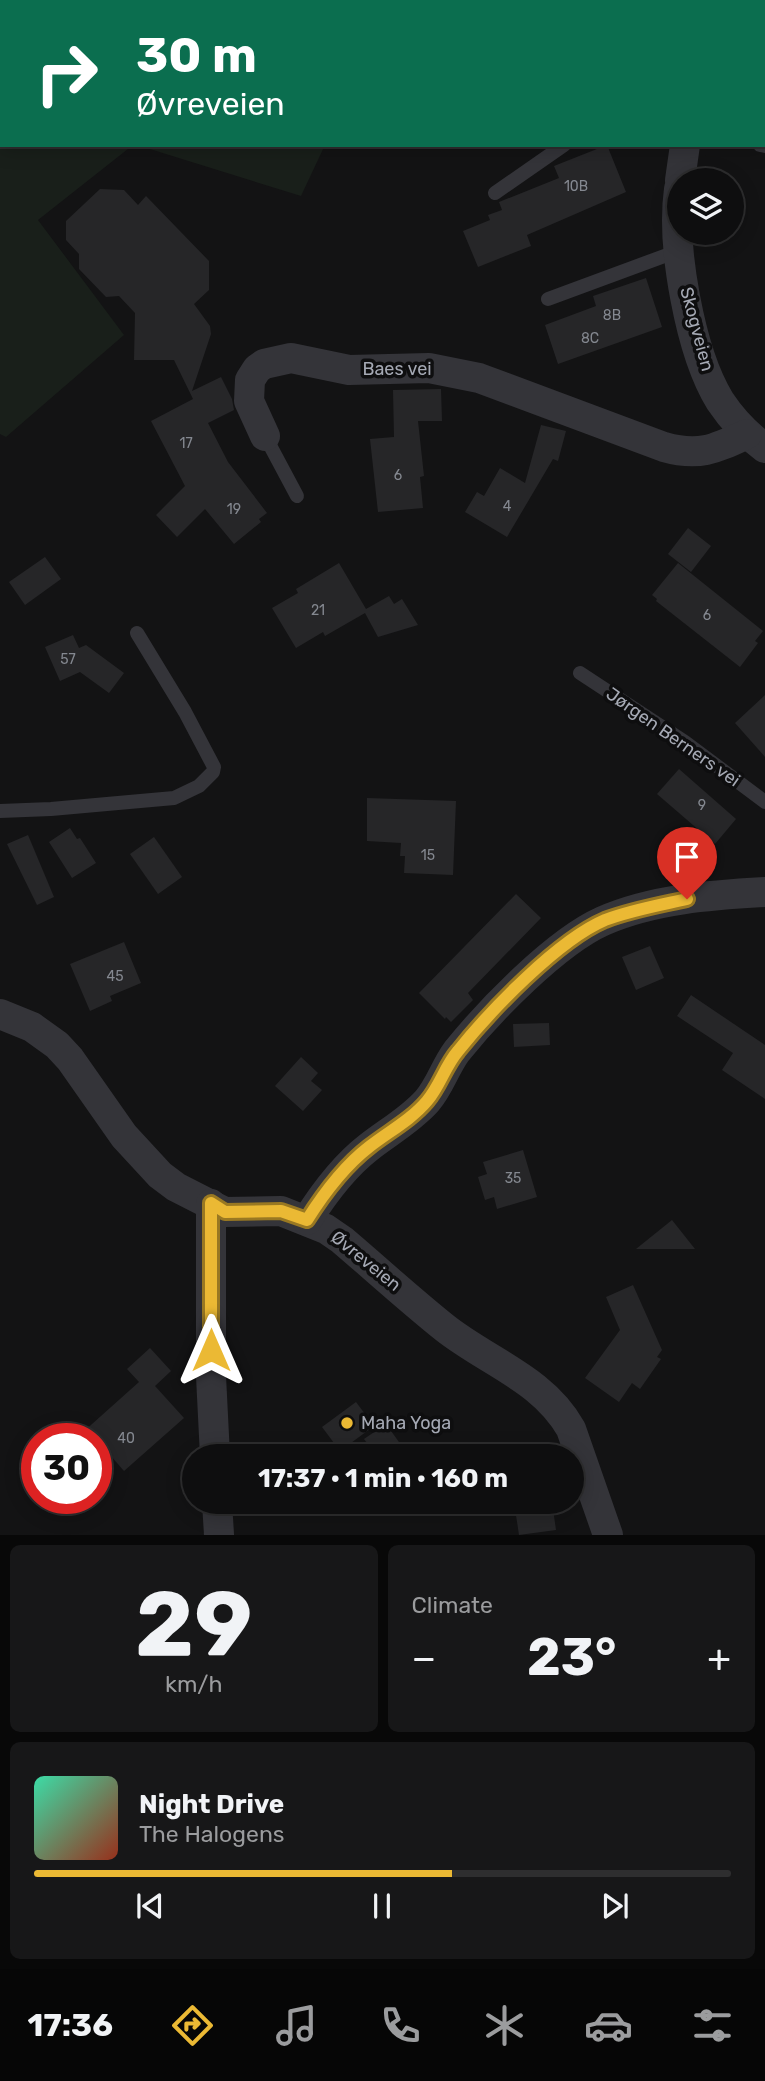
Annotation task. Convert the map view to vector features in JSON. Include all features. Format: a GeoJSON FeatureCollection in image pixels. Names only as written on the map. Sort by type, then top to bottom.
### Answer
{"type":"FeatureCollection","features":[{"type":"Feature","properties":{"kind":"street"},"geometry":{"type":"LineString","coordinates":[[682,168],[685,147]]}},
{"type":"Feature","properties":{"kind":"street","name":"Skogveien"},"geometry":{"type":"LineString","coordinates":[[678,245],[690,318],[703,364],[720,400],[756,441]]}},
{"type":"Feature","properties":{"kind":"street","name":"Baes vei"},"geometry":{"type":"LineString","coordinates":[[265,436],[248,401],[250,380],[264,363],[291,358],[349,370],[429,368],[479,377],[683,452],[702,452],[756,441]]}},
{"type":"Feature","properties":{"kind":"street"},"geometry":{"type":"LineString","coordinates":[[307,1220],[324,1193],[356,1158],[427,1101],[455,1054],[483,1021],[548,959],[581,933],[605,920],[687,899],[765,892]]}},
{"type":"Feature","properties":{"kind":"street","name":"Øvreveien"},"geometry":{"type":"LineString","coordinates":[[0,1014],[32,1027],[57,1045],[70,1059],[124,1136],[176,1187],[225,1212],[281,1211],[307,1220],[342,1240],[446,1328],[520,1375],[545,1395],[563,1415],[571,1429],[608,1535]]}},
{"type":"Feature","properties":{"kind":"street"},"geometry":{"type":"LineString","coordinates":[[211,1203],[211,1376],[214,1444]]}},
{"type":"Feature","properties":{"kind":"street"},"geometry":{"type":"LineString","coordinates":[[218,1514],[219,1535]]}},
{"type":"Feature","properties":{"kind":"lane"},"geometry":{"type":"LineString","coordinates":[[495,193],[561,147]]}},
{"type":"Feature","properties":{"kind":"lane"},"geometry":{"type":"LineString","coordinates":[[548,299],[678,251]]}},
{"type":"Feature","properties":{"kind":"lane","name":"Baes vei"},"geometry":{"type":"LineString","coordinates":[[265,436],[297,496]]}},
{"type":"Feature","properties":{"kind":"lane"},"geometry":{"type":"LineString","coordinates":[[0,811],[174,798],[199,786],[213,772],[214,767],[185,712],[137,633]]}},
{"type":"Feature","properties":{"kind":"lane","name":"Jørgen Berners vei"},"geometry":{"type":"LineString","coordinates":[[580,673],[685,742],[765,802]]}},
{"type":"Feature","properties":{"kind":"shaded area"},"geometry":{"type":"Polygon","coordinates":[[[0,147],[130,147],[38,220],[124,335],[6,437],[0,434],[0,147]]]}},
{"type":"Feature","properties":{"kind":"shaded area"},"geometry":{"type":"Polygon","coordinates":[[[143,147],[324,147],[301,196],[143,147]]]}},
{"type":"Feature","properties":{"kind":"building"},"geometry":{"type":"Polygon","coordinates":[[[608,147],[626,192],[527,235],[531,246],[478,267],[463,231],[490,220],[488,215],[502,210],[499,202],[559,178],[554,166],[608,147]]]}},
{"type":"Feature","properties":{"kind":"building"},"geometry":{"type":"Polygon","coordinates":[[[100,189],[124,190],[138,205],[146,196],[209,261],[209,290],[194,304],[210,326],[211,334],[192,391],[221,377],[232,399],[234,410],[208,423],[228,462],[267,513],[259,519],[261,522],[234,544],[205,509],[177,537],[156,515],[185,486],[151,421],[193,399],[174,360],[134,360],[135,313],[119,296],[106,297],[79,269],[79,254],[66,240],[66,221],[100,189]]]}},
{"type":"Feature","properties":{"kind":"building"},"geometry":{"type":"Polygon","coordinates":[[[646,278],[662,327],[558,364],[545,325],[596,306],[593,296],[646,278]]]}},
{"type":"Feature","properties":{"kind":"building"},"geometry":{"type":"Polygon","coordinates":[[[441,389],[442,421],[418,421],[424,476],[420,477],[423,508],[378,512],[370,439],[394,437],[393,390],[441,389]]]}},
{"type":"Feature","properties":{"kind":"building"},"geometry":{"type":"Polygon","coordinates":[[[541,425],[566,431],[558,461],[553,459],[507,537],[465,512],[477,492],[484,496],[500,468],[525,483],[541,425]]]}},
{"type":"Feature","properties":{"kind":"building"},"geometry":{"type":"Polygon","coordinates":[[[688,528],[711,546],[691,572],[668,554],[688,528]]]}},
{"type":"Feature","properties":{"kind":"building"},"geometry":{"type":"Polygon","coordinates":[[[45,557],[61,579],[25,605],[9,582],[45,557]]]}},
{"type":"Feature","properties":{"kind":"building"},"geometry":{"type":"Polygon","coordinates":[[[339,563],[366,609],[389,596],[394,604],[402,599],[418,625],[378,637],[365,613],[325,636],[323,632],[296,648],[272,608],[298,593],[296,589],[339,563]]]}},
{"type":"Feature","properties":{"kind":"building"},"geometry":{"type":"Polygon","coordinates":[[[678,563],[763,631],[755,641],[758,643],[740,667],[656,601],[652,595],[678,563]]]}},
{"type":"Feature","properties":{"kind":"building"},"geometry":{"type":"Polygon","coordinates":[[[73,635],[79,648],[86,645],[124,673],[109,693],[80,672],[60,681],[45,647],[73,635]]]}},
{"type":"Feature","properties":{"kind":"building"},"geometry":{"type":"Polygon","coordinates":[[[765,695],[765,757],[735,723],[765,695]]]}},
{"type":"Feature","properties":{"kind":"building"},"geometry":{"type":"Polygon","coordinates":[[[679,769],[736,819],[715,844],[657,794],[679,769]]]}},
{"type":"Feature","properties":{"kind":"building"},"geometry":{"type":"Polygon","coordinates":[[[367,798],[456,801],[453,875],[404,873],[405,856],[400,856],[401,843],[367,841],[367,798]]]}},
{"type":"Feature","properties":{"kind":"building"},"geometry":{"type":"Polygon","coordinates":[[[70,828],[96,863],[72,878],[49,842],[70,828]]]}},
{"type":"Feature","properties":{"kind":"building"},"geometry":{"type":"Polygon","coordinates":[[[28,835],[54,897],[37,905],[7,844],[28,835]]]}},
{"type":"Feature","properties":{"kind":"building"},"geometry":{"type":"Polygon","coordinates":[[[154,837],[182,877],[158,894],[130,854],[154,837]]]}},
{"type":"Feature","properties":{"kind":"building"},"geometry":{"type":"Polygon","coordinates":[[[516,894],[541,918],[468,993],[473,1000],[451,1022],[446,1017],[445,1019],[419,993],[516,894]]]}},
{"type":"Feature","properties":{"kind":"building"},"geometry":{"type":"Polygon","coordinates":[[[124,942],[141,983],[110,996],[112,1001],[90,1011],[70,964],[124,942]]]}},
{"type":"Feature","properties":{"kind":"building"},"geometry":{"type":"Polygon","coordinates":[[[650,946],[664,978],[636,990],[622,957],[650,946]]]}},
{"type":"Feature","properties":{"kind":"building"},"geometry":{"type":"Polygon","coordinates":[[[691,995],[765,1045],[765,1099],[722,1070],[733,1053],[677,1016],[691,995]]]}},
{"type":"Feature","properties":{"kind":"building"},"geometry":{"type":"Polygon","coordinates":[[[549,1023],[550,1045],[514,1047],[513,1024],[549,1023]]]}},
{"type":"Feature","properties":{"kind":"building"},"geometry":{"type":"Polygon","coordinates":[[[301,1057],[318,1073],[311,1081],[322,1090],[303,1111],[275,1086],[301,1057]]]}},
{"type":"Feature","properties":{"kind":"building"},"geometry":{"type":"Polygon","coordinates":[[[523,1150],[537,1197],[497,1209],[494,1197],[485,1200],[478,1177],[487,1174],[483,1162],[523,1150]]]}},
{"type":"Feature","properties":{"kind":"building"},"geometry":{"type":"Polygon","coordinates":[[[672,1220],[695,1249],[636,1249],[672,1220]]]}},
{"type":"Feature","properties":{"kind":"building"},"geometry":{"type":"Polygon","coordinates":[[[633,1285],[662,1350],[657,1357],[661,1359],[640,1389],[632,1383],[619,1402],[585,1378],[620,1330],[606,1297],[633,1285]]]}},
{"type":"Feature","properties":{"kind":"building"},"geometry":{"type":"Polygon","coordinates":[[[150,1348],[171,1371],[155,1386],[184,1418],[124,1471],[112,1457],[112,1423],[93,1423],[139,1382],[127,1369],[150,1348]]]}},
{"type":"Feature","properties":{"kind":"building"},"geometry":{"type":"Polygon","coordinates":[[[356,1402],[374,1426],[350,1444],[335,1444],[322,1427],[356,1402]]]}},
{"type":"Feature","properties":{"kind":"building"},"geometry":{"type":"Polygon","coordinates":[[[386,1424],[400,1444],[368,1444],[364,1439],[386,1424]]]}},
{"type":"Feature","properties":{"kind":"building"},"geometry":{"type":"Polygon","coordinates":[[[516,1514],[554,1514],[556,1530],[519,1535],[516,1514]]]}},
{"type":"Feature","properties":{"kind":"place","name":"Maha Yoga"},"geometry":{"type":"Point","coordinates":[347,1423]}},
{"type":"Feature","properties":{"kind":"route"},"geometry":{"type":"LineString","coordinates":[[211,1350],[211,1203],[225,1212],[281,1211],[307,1220],[324,1193],[356,1158],[427,1101],[455,1054],[483,1021],[548,959],[581,933],[605,920],[687,899]]}}]}
